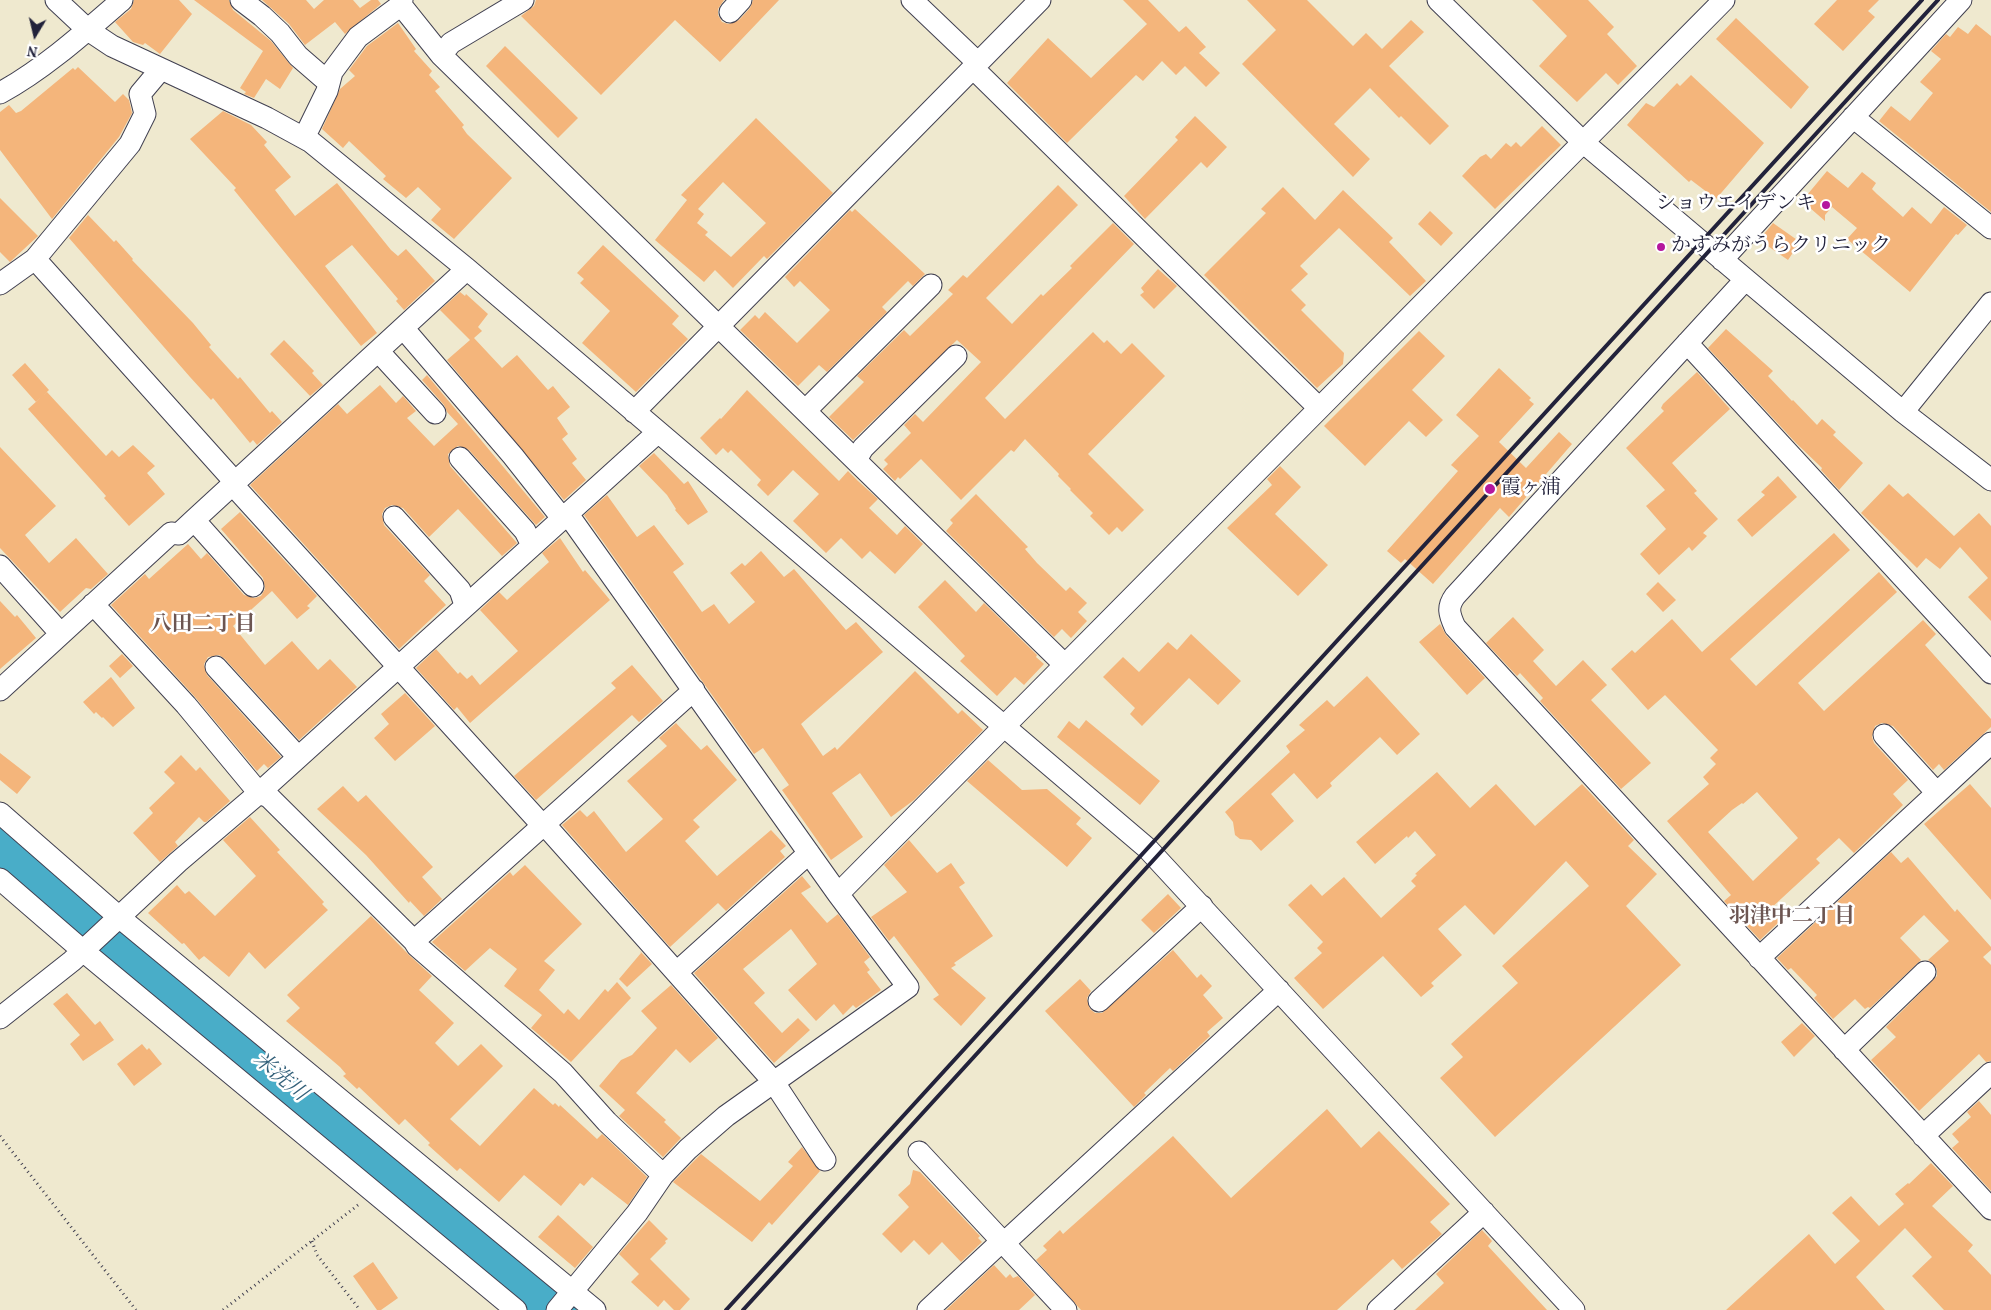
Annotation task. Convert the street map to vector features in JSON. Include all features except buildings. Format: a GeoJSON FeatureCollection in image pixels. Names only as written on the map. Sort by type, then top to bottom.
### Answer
{"type":"FeatureCollection","features":[{"type":"Feature","properties":{"kind":"street"},"geometry":{"type":"LineString","coordinates":[[56,0],[88,30],[112,46],[267,118],[304,138],[467,269],[657,433],[1148,848],[1574,1310]]}},
{"type":"Feature","properties":{"kind":"street"},"geometry":{"type":"LineString","coordinates":[[0,94],[15,85],[88,30],[122,0]]}},
{"type":"Feature","properties":{"kind":"street"},"geometry":{"type":"LineString","coordinates":[[241,0],[268,22],[298,56],[328,82]]}},
{"type":"Feature","properties":{"kind":"street"},"geometry":{"type":"LineString","coordinates":[[441,55],[451,44],[523,0]]}},
{"type":"Feature","properties":{"kind":"street"},"geometry":{"type":"LineString","coordinates":[[912,0],[975,66],[1318,407]]}},
{"type":"Feature","properties":{"kind":"street"},"geometry":{"type":"LineString","coordinates":[[634,412],[1040,0]]}},
{"type":"Feature","properties":{"kind":"street"},"geometry":{"type":"LineString","coordinates":[[1438,0],[1584,142],[1903,412],[1991,480]]}},
{"type":"Feature","properties":{"kind":"street"},"geometry":{"type":"LineString","coordinates":[[1722,260],[1961,0]]}},
{"type":"Feature","properties":{"kind":"street"},"geometry":{"type":"LineString","coordinates":[[304,138],[327,91],[332,72],[358,37],[401,2],[441,55],[706,316],[720,326],[1065,664]]}},
{"type":"Feature","properties":{"kind":"street"},"geometry":{"type":"LineString","coordinates":[[838,894],[1318,407],[1584,142],[1718,2]]}},
{"type":"Feature","properties":{"kind":"street"},"geometry":{"type":"LineString","coordinates":[[0,284],[35,259],[130,144],[143,122],[145,114],[140,94],[161,69]]}},
{"type":"Feature","properties":{"kind":"street"},"geometry":{"type":"LineString","coordinates":[[1853,117],[1991,228]]}},
{"type":"Feature","properties":{"kind":"street"},"geometry":{"type":"LineString","coordinates":[[35,259],[398,666],[678,971],[773,1081],[825,1160]]}},
{"type":"Feature","properties":{"kind":"street"},"geometry":{"type":"LineString","coordinates":[[0,690],[171,533],[179,534],[467,269]]}},
{"type":"Feature","properties":{"kind":"street"},"geometry":{"type":"LineString","coordinates":[[1746,280],[1455,596],[1448,609],[1455,627],[1991,1209]]}},
{"type":"Feature","properties":{"kind":"street"},"geometry":{"type":"LineString","coordinates":[[806,410],[931,284]]}},
{"type":"Feature","properties":{"kind":"street"},"geometry":{"type":"LineString","coordinates":[[1903,412],[1991,303]]}},
{"type":"Feature","properties":{"kind":"street"},"geometry":{"type":"LineString","coordinates":[[404,329],[564,515],[694,690],[838,894],[908,987],[773,1081],[726,1116],[688,1149],[663,1175],[637,1213],[567,1299]]}},
{"type":"Feature","properties":{"kind":"street"},"geometry":{"type":"LineString","coordinates":[[1687,342],[1991,673]]}},
{"type":"Feature","properties":{"kind":"street"},"geometry":{"type":"LineString","coordinates":[[379,352],[435,413]]}},
{"type":"Feature","properties":{"kind":"street"},"geometry":{"type":"LineString","coordinates":[[856,460],[862,448],[956,356]]}},
{"type":"Feature","properties":{"kind":"street"},"geometry":{"type":"LineString","coordinates":[[0,1018],[85,948],[657,433]]}},
{"type":"Feature","properties":{"kind":"street"},"geometry":{"type":"LineString","coordinates":[[460,458],[525,531],[532,545]]}},
{"type":"Feature","properties":{"kind":"street"},"geometry":{"type":"LineString","coordinates":[[394,517],[460,590],[465,605]]}},
{"type":"Feature","properties":{"kind":"street"},"geometry":{"type":"LineString","coordinates":[[194,520],[253,586]]}},
{"type":"Feature","properties":{"kind":"street"},"geometry":{"type":"LineString","coordinates":[[0,566],[61,634]]}},
{"type":"Feature","properties":{"kind":"street"},"geometry":{"type":"LineString","coordinates":[[93,604],[186,705],[259,793],[270,797],[414,940],[417,946],[521,1034],[563,1073],[607,1122],[663,1175]]}},
{"type":"Feature","properties":{"kind":"street"},"geometry":{"type":"LineString","coordinates":[[216,667],[298,757]]}},
{"type":"Feature","properties":{"kind":"street"},"geometry":{"type":"LineString","coordinates":[[414,940],[544,826],[694,690]]}},
{"type":"Feature","properties":{"kind":"street"},"geometry":{"type":"LineString","coordinates":[[1884,735],[1937,793]]}},
{"type":"Feature","properties":{"kind":"street"},"geometry":{"type":"LineString","coordinates":[[1759,958],[1991,743]]}},
{"type":"Feature","properties":{"kind":"street"},"geometry":{"type":"LineString","coordinates":[[0,813],[117,919],[567,1299],[595,1310]]}},
{"type":"Feature","properties":{"kind":"street"},"geometry":{"type":"LineString","coordinates":[[678,971],[809,853]]}},
{"type":"Feature","properties":{"kind":"street"},"geometry":{"type":"LineString","coordinates":[[0,879],[85,948],[516,1310]]}},
{"type":"Feature","properties":{"kind":"street"},"geometry":{"type":"LineString","coordinates":[[1099,1001],[1202,906]]}},
{"type":"Feature","properties":{"kind":"street"},"geometry":{"type":"LineString","coordinates":[[1844,1050],[1925,972]]}},
{"type":"Feature","properties":{"kind":"street"},"geometry":{"type":"LineString","coordinates":[[928,1310],[1279,990]]}},
{"type":"Feature","properties":{"kind":"street"},"geometry":{"type":"LineString","coordinates":[[1923,1136],[1991,1073]]}},
{"type":"Feature","properties":{"kind":"street"},"geometry":{"type":"LineString","coordinates":[[920,1152],[1066,1310]]}},
{"type":"Feature","properties":{"kind":"street"},"geometry":{"type":"LineString","coordinates":[[1378,1310],[1484,1212]]}},
{"type":"Feature","properties":{"kind":"path"},"geometry":{"type":"LineString","coordinates":[[0,1136],[136,1310]]}},
{"type":"Feature","properties":{"kind":"path"},"geometry":{"type":"LineString","coordinates":[[223,1310],[374,1192]]}},
{"type":"Feature","properties":{"kind":"path"},"geometry":{"type":"LineString","coordinates":[[312,1240],[317,1254],[360,1310]]}},
{"type":"Feature","properties":{"kind":"waterway","name":"米洗川"},"geometry":{"type":"LineString","coordinates":[[0,846],[557,1310]]}},
{"type":"Feature","properties":{"kind":"railway"},"geometry":{"type":"LineString","coordinates":[[726,1310],[1922,0]]}},
{"type":"Feature","properties":{"kind":"railway"},"geometry":{"type":"LineString","coordinates":[[743,1310],[1938,0]]}},
{"type":"Feature","properties":{"kind":"place","name":"ショウエイデンキ"},"geometry":{"type":"Point","coordinates":[1826,205]}},
{"type":"Feature","properties":{"kind":"place","name":"かすみがうらクリニック"},"geometry":{"type":"Point","coordinates":[1661,247]}},
{"type":"Feature","properties":{"kind":"place","name":"霞ヶ浦"},"geometry":{"type":"Point","coordinates":[1490,489]}},
{"type":"Feature","properties":{"kind":"district","name":"八田二丁目"},"geometry":{"type":"Point","coordinates":[203,626]}},
{"type":"Feature","properties":{"kind":"district","name":"羽津中二丁目"},"geometry":{"type":"Point","coordinates":[1792,918]}}]}
